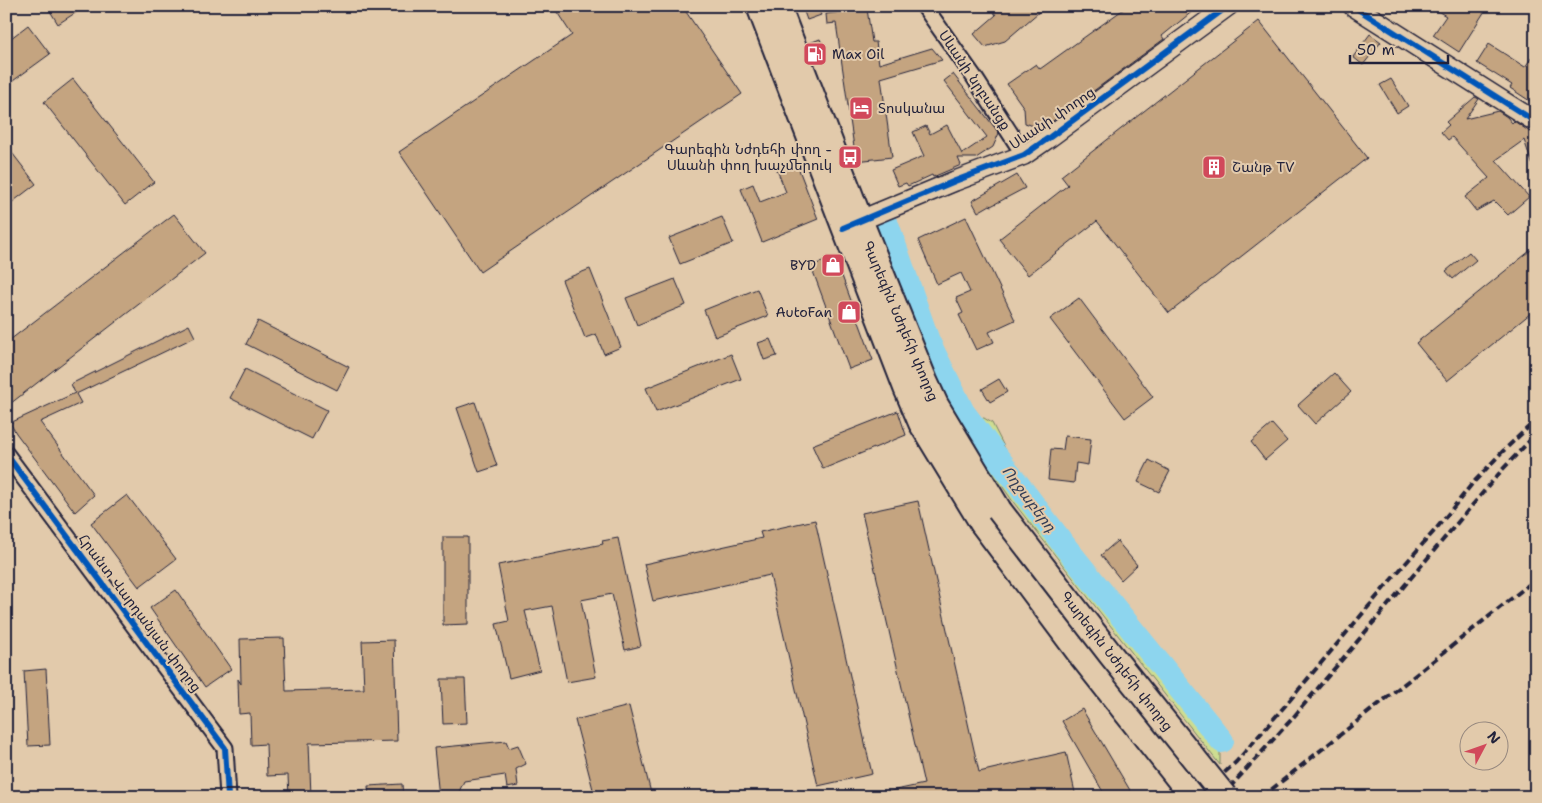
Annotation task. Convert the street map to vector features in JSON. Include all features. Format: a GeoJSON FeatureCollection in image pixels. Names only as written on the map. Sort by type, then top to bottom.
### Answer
{"type":"FeatureCollection","features":[{"type":"Feature","properties":{"kind":"main road","name":"Գարեգին Նժդեհի փողոց"},"geometry":{"type":"LineString","coordinates":[[758,6],[851,224],[990,516],[1083,658],[1193,797]]}},
{"type":"Feature","properties":{"kind":"main road","name":"Գարեգին Նժդեհի փողոց"},"geometry":{"type":"LineString","coordinates":[[778,6],[851,224]]}},
{"type":"Feature","properties":{"kind":"main road","name":"Գարեգին Նժդեհի փողոց"},"geometry":{"type":"LineString","coordinates":[[990,516],[1225,797]]}},
{"type":"Feature","properties":{"kind":"street","name":"Սևանի նրբանցք"},"geometry":{"type":"LineString","coordinates":[[924,6],[974,76],[1024,155]]}},
{"type":"Feature","properties":{"kind":"street","name":"Սևանի փողոց"},"geometry":{"type":"LineString","coordinates":[[851,224],[1024,155],[1228,6]]}},
{"type":"Feature","properties":{"kind":"street"},"geometry":{"type":"LineString","coordinates":[[1353,6],[1536,122]]}},
{"type":"Feature","properties":{"kind":"street","name":"Հրանտ Վարդանյան փողոց"},"geometry":{"type":"LineString","coordinates":[[6,454],[225,748],[228,797]]}},
{"type":"Feature","properties":{"kind":"green space"},"geometry":{"type":"Polygon","coordinates":[[[973,418],[984,418],[992,423],[1018,474],[1032,495],[1046,508],[1070,538],[1082,559],[1212,724],[1220,742],[1220,765],[1014,503],[989,467],[965,421],[973,418]]]}},
{"type":"Feature","properties":{"kind":"building"},"geometry":{"type":"Polygon","coordinates":[[[47,6],[86,6],[58,24],[47,6]]]}},
{"type":"Feature","properties":{"kind":"building"},"geometry":{"type":"Polygon","coordinates":[[[553,6],[682,6],[742,94],[480,272],[399,152],[572,35],[553,6]]]}},
{"type":"Feature","properties":{"kind":"building"},"geometry":{"type":"Polygon","coordinates":[[[802,6],[817,6],[821,15],[807,20],[802,6]]]}},
{"type":"Feature","properties":{"kind":"building"},"geometry":{"type":"Polygon","coordinates":[[[989,6],[1046,6],[1005,41],[985,47],[974,34],[996,15],[989,6]]]}},
{"type":"Feature","properties":{"kind":"building"},"geometry":{"type":"Polygon","coordinates":[[[1128,6],[1199,6],[1162,36],[1164,39],[1042,129],[1025,123],[1024,108],[1007,84],[1036,64],[1040,69],[1128,6]]]}},
{"type":"Feature","properties":{"kind":"building"},"geometry":{"type":"Polygon","coordinates":[[[1429,6],[1488,6],[1459,52],[1433,35],[1446,16],[1429,6]]]}},
{"type":"Feature","properties":{"kind":"building"},"geometry":{"type":"Polygon","coordinates":[[[867,9],[872,42],[876,42],[879,64],[932,48],[942,60],[881,78],[892,157],[856,161],[836,23],[827,24],[826,14],[867,9]]]}},
{"type":"Feature","properties":{"kind":"building","name":"Շանթ TV"},"geometry":{"type":"Polygon","coordinates":[[[1259,21],[1367,158],[1169,313],[1097,221],[1028,275],[999,239],[1068,185],[1061,176],[1259,21]]]}},
{"type":"Feature","properties":{"kind":"building"},"geometry":{"type":"Polygon","coordinates":[[[28,25],[50,54],[6,86],[6,42],[28,25]]]}},
{"type":"Feature","properties":{"kind":"building"},"geometry":{"type":"Polygon","coordinates":[[[1370,34],[1381,42],[1363,65],[1353,57],[1370,34]]]}},
{"type":"Feature","properties":{"kind":"building","name":"Max Oil"},"geometry":{"type":"Polygon","coordinates":[[[820,39],[826,53],[819,56],[821,61],[815,63],[807,44],[820,39]]]}},
{"type":"Feature","properties":{"kind":"building"},"geometry":{"type":"Polygon","coordinates":[[[1489,44],[1525,67],[1536,51],[1536,105],[1510,88],[1512,85],[1477,63],[1489,44]]]}},
{"type":"Feature","properties":{"kind":"building"},"geometry":{"type":"Polygon","coordinates":[[[953,74],[999,133],[993,147],[976,158],[958,158],[961,165],[933,177],[932,175],[908,186],[906,183],[898,186],[891,170],[924,156],[913,132],[926,126],[930,134],[947,125],[962,154],[987,137],[944,81],[953,74]]]}},
{"type":"Feature","properties":{"kind":"building"},"geometry":{"type":"Polygon","coordinates":[[[73,79],[154,182],[125,205],[44,102],[73,79]]]}},
{"type":"Feature","properties":{"kind":"building"},"geometry":{"type":"Polygon","coordinates":[[[1391,79],[1408,106],[1397,113],[1380,85],[1391,79]]]}},
{"type":"Feature","properties":{"kind":"building"},"geometry":{"type":"Polygon","coordinates":[[[1475,97],[1479,99],[1465,119],[1498,111],[1512,123],[1514,121],[1530,132],[1536,133],[1536,169],[1534,169],[1524,140],[1496,160],[1529,197],[1508,215],[1494,201],[1476,211],[1465,197],[1489,178],[1452,137],[1448,140],[1441,132],[1449,125],[1446,122],[1475,97]]]}},
{"type":"Feature","properties":{"kind":"building"},"geometry":{"type":"Polygon","coordinates":[[[6,145],[36,184],[6,207],[6,145]]]}},
{"type":"Feature","properties":{"kind":"building"},"geometry":{"type":"Polygon","coordinates":[[[796,162],[818,219],[762,242],[741,189],[753,184],[760,202],[786,192],[777,170],[796,162]]]}},
{"type":"Feature","properties":{"kind":"building"},"geometry":{"type":"Polygon","coordinates":[[[1017,175],[1025,188],[978,212],[972,201],[1017,175]]]}},
{"type":"Feature","properties":{"kind":"building"},"geometry":{"type":"Polygon","coordinates":[[[174,214],[205,253],[6,407],[6,343],[174,214]]]}},
{"type":"Feature","properties":{"kind":"building"},"geometry":{"type":"Polygon","coordinates":[[[722,217],[733,243],[680,264],[669,238],[722,217]]]}},
{"type":"Feature","properties":{"kind":"building"},"geometry":{"type":"Polygon","coordinates":[[[966,217],[1015,320],[989,332],[994,342],[976,350],[959,315],[963,313],[956,298],[970,292],[961,273],[937,284],[918,240],[966,217]]]}},
{"type":"Feature","properties":{"kind":"building"},"geometry":{"type":"Polygon","coordinates":[[[1536,246],[1536,309],[1447,381],[1416,343],[1536,246]]]}},
{"type":"Feature","properties":{"kind":"building"},"geometry":{"type":"Polygon","coordinates":[[[1469,252],[1476,260],[1453,279],[1446,271],[1469,252]]]}},
{"type":"Feature","properties":{"kind":"building"},"geometry":{"type":"Polygon","coordinates":[[[835,257],[873,360],[849,369],[811,266],[835,257]]]}},
{"type":"Feature","properties":{"kind":"building"},"geometry":{"type":"Polygon","coordinates":[[[590,269],[621,347],[604,354],[596,334],[585,338],[562,280],[590,269]]]}},
{"type":"Feature","properties":{"kind":"building"},"geometry":{"type":"Polygon","coordinates":[[[675,279],[686,305],[637,325],[626,298],[675,279]]]}},
{"type":"Feature","properties":{"kind":"building"},"geometry":{"type":"Polygon","coordinates":[[[757,289],[768,316],[715,337],[704,310],[757,289]]]}},
{"type":"Feature","properties":{"kind":"building"},"geometry":{"type":"Polygon","coordinates":[[[1079,298],[1153,397],[1125,418],[1050,319],[1079,298]]]}},
{"type":"Feature","properties":{"kind":"building"},"geometry":{"type":"Polygon","coordinates":[[[258,321],[349,367],[337,390],[246,344],[258,321]]]}},
{"type":"Feature","properties":{"kind":"building"},"geometry":{"type":"Polygon","coordinates":[[[189,325],[195,337],[76,394],[81,403],[40,422],[94,495],[75,512],[10,423],[75,393],[71,384],[189,325]]]}},
{"type":"Feature","properties":{"kind":"building"},"geometry":{"type":"Polygon","coordinates":[[[770,339],[777,356],[764,360],[758,343],[770,339]]]}},
{"type":"Feature","properties":{"kind":"building"},"geometry":{"type":"Polygon","coordinates":[[[731,354],[741,379],[656,412],[646,388],[731,354]]]}},
{"type":"Feature","properties":{"kind":"building"},"geometry":{"type":"Polygon","coordinates":[[[245,369],[327,410],[312,439],[230,398],[245,369]]]}},
{"type":"Feature","properties":{"kind":"building"},"geometry":{"type":"Polygon","coordinates":[[[1334,373],[1351,392],[1315,424],[1298,405],[1334,373]]]}},
{"type":"Feature","properties":{"kind":"building"},"geometry":{"type":"Polygon","coordinates":[[[999,379],[1007,392],[990,402],[982,389],[999,379]]]}},
{"type":"Feature","properties":{"kind":"building"},"geometry":{"type":"Polygon","coordinates":[[[475,402],[497,466],[479,472],[457,408],[475,402]]]}},
{"type":"Feature","properties":{"kind":"building"},"geometry":{"type":"Polygon","coordinates":[[[898,411],[906,435],[823,469],[812,445],[898,411]]]}},
{"type":"Feature","properties":{"kind":"building"},"geometry":{"type":"Polygon","coordinates":[[[1272,424],[1287,441],[1265,460],[1251,442],[1272,424]]]}},
{"type":"Feature","properties":{"kind":"building"},"geometry":{"type":"Polygon","coordinates":[[[1065,436],[1091,439],[1088,465],[1076,463],[1074,483],[1048,480],[1051,449],[1063,450],[1065,436]]]}},
{"type":"Feature","properties":{"kind":"building"},"geometry":{"type":"Polygon","coordinates":[[[1149,460],[1170,471],[1159,492],[1138,482],[1149,460]]]}},
{"type":"Feature","properties":{"kind":"building"},"geometry":{"type":"Polygon","coordinates":[[[127,495],[176,559],[139,587],[91,523],[127,495]]]}},
{"type":"Feature","properties":{"kind":"building"},"geometry":{"type":"Polygon","coordinates":[[[918,501],[979,772],[1066,752],[1076,797],[886,797],[886,792],[924,784],[862,513],[918,501]]]}},
{"type":"Feature","properties":{"kind":"building"},"geometry":{"type":"Polygon","coordinates":[[[815,520],[872,774],[818,786],[770,575],[653,601],[644,564],[762,538],[760,532],[815,520]]]}},
{"type":"Feature","properties":{"kind":"building"},"geometry":{"type":"Polygon","coordinates":[[[443,537],[468,537],[468,624],[443,625],[443,537]]]}},
{"type":"Feature","properties":{"kind":"building"},"geometry":{"type":"Polygon","coordinates":[[[618,538],[641,646],[625,650],[612,594],[581,600],[596,677],[567,682],[552,606],[525,611],[540,670],[509,678],[496,624],[509,621],[498,565],[603,544],[602,541],[618,538]]]}},
{"type":"Feature","properties":{"kind":"building"},"geometry":{"type":"Polygon","coordinates":[[[1117,541],[1137,565],[1121,580],[1101,555],[1117,541]]]}},
{"type":"Feature","properties":{"kind":"building"},"geometry":{"type":"Polygon","coordinates":[[[176,590],[231,669],[205,687],[150,608],[176,590]]]}},
{"type":"Feature","properties":{"kind":"building"},"geometry":{"type":"Polygon","coordinates":[[[284,638],[286,691],[364,689],[362,641],[394,640],[397,741],[309,743],[311,797],[289,797],[288,775],[267,776],[266,744],[251,745],[250,713],[239,714],[238,679],[241,684],[240,639],[284,638]]]}},
{"type":"Feature","properties":{"kind":"building"},"geometry":{"type":"Polygon","coordinates":[[[46,669],[50,745],[28,746],[24,671],[46,669]]]}},
{"type":"Feature","properties":{"kind":"building"},"geometry":{"type":"Polygon","coordinates":[[[441,679],[465,679],[467,723],[443,724],[441,679]]]}},
{"type":"Feature","properties":{"kind":"building"},"geometry":{"type":"Polygon","coordinates":[[[629,706],[652,797],[595,797],[575,720],[629,706]]]}},
{"type":"Feature","properties":{"kind":"building"},"geometry":{"type":"Polygon","coordinates":[[[1082,709],[1134,797],[1106,797],[1062,721],[1082,709]]]}},
{"type":"Feature","properties":{"kind":"building"},"geometry":{"type":"Polygon","coordinates":[[[506,741],[509,748],[518,745],[526,764],[516,769],[518,786],[507,788],[505,775],[464,781],[457,796],[439,797],[434,748],[506,741]]]}},
{"type":"Feature","properties":{"kind":"building"},"geometry":{"type":"Polygon","coordinates":[[[402,784],[403,797],[369,797],[368,786],[402,784]]]}},
{"type":"Feature","properties":{"kind":"waterway","name":"Ողջաբերդ"},"geometry":{"type":"LineString","coordinates":[[888,227],[928,341],[963,412],[1067,549],[1222,741]]}},
{"type":"Feature","properties":{"kind":"railway"},"geometry":{"type":"LineString","coordinates":[[1198,797],[1236,762],[1436,529],[1472,484],[1536,420]]}},
{"type":"Feature","properties":{"kind":"railway"},"geometry":{"type":"LineString","coordinates":[[1221,797],[1291,720],[1502,470],[1536,434]]}},
{"type":"Feature","properties":{"kind":"railway"},"geometry":{"type":"LineString","coordinates":[[1262,797],[1536,579]]}},
{"type":"Feature","properties":{"kind":"cycle path"},"geometry":{"type":"LineString","coordinates":[[843,228],[955,181],[1024,155],[1228,6]]}},
{"type":"Feature","properties":{"kind":"cycle path"},"geometry":{"type":"LineString","coordinates":[[1353,6],[1536,122]]}},
{"type":"Feature","properties":{"kind":"cycle path"},"geometry":{"type":"LineString","coordinates":[[6,454],[225,748],[228,797]]}},
{"type":"Feature","properties":{"kind":"place","name":"Max Oil"},"geometry":{"type":"Point","coordinates":[815,54]}},
{"type":"Feature","properties":{"kind":"place","name":"Տոսկանա"},"geometry":{"type":"Point","coordinates":[861,108]}},
{"type":"Feature","properties":{"kind":"place","name":"Գարեգին Նժդեհի փող - Սևանի փող խաչմերուկ"},"geometry":{"type":"Point","coordinates":[850,157]}},
{"type":"Feature","properties":{"kind":"place","name":"Շանթ TV"},"geometry":{"type":"Point","coordinates":[1214,167]}},
{"type":"Feature","properties":{"kind":"place","name":"BYD"},"geometry":{"type":"Point","coordinates":[833,265]}},
{"type":"Feature","properties":{"kind":"place","name":"AutoFan"},"geometry":{"type":"Point","coordinates":[849,312]}}]}
